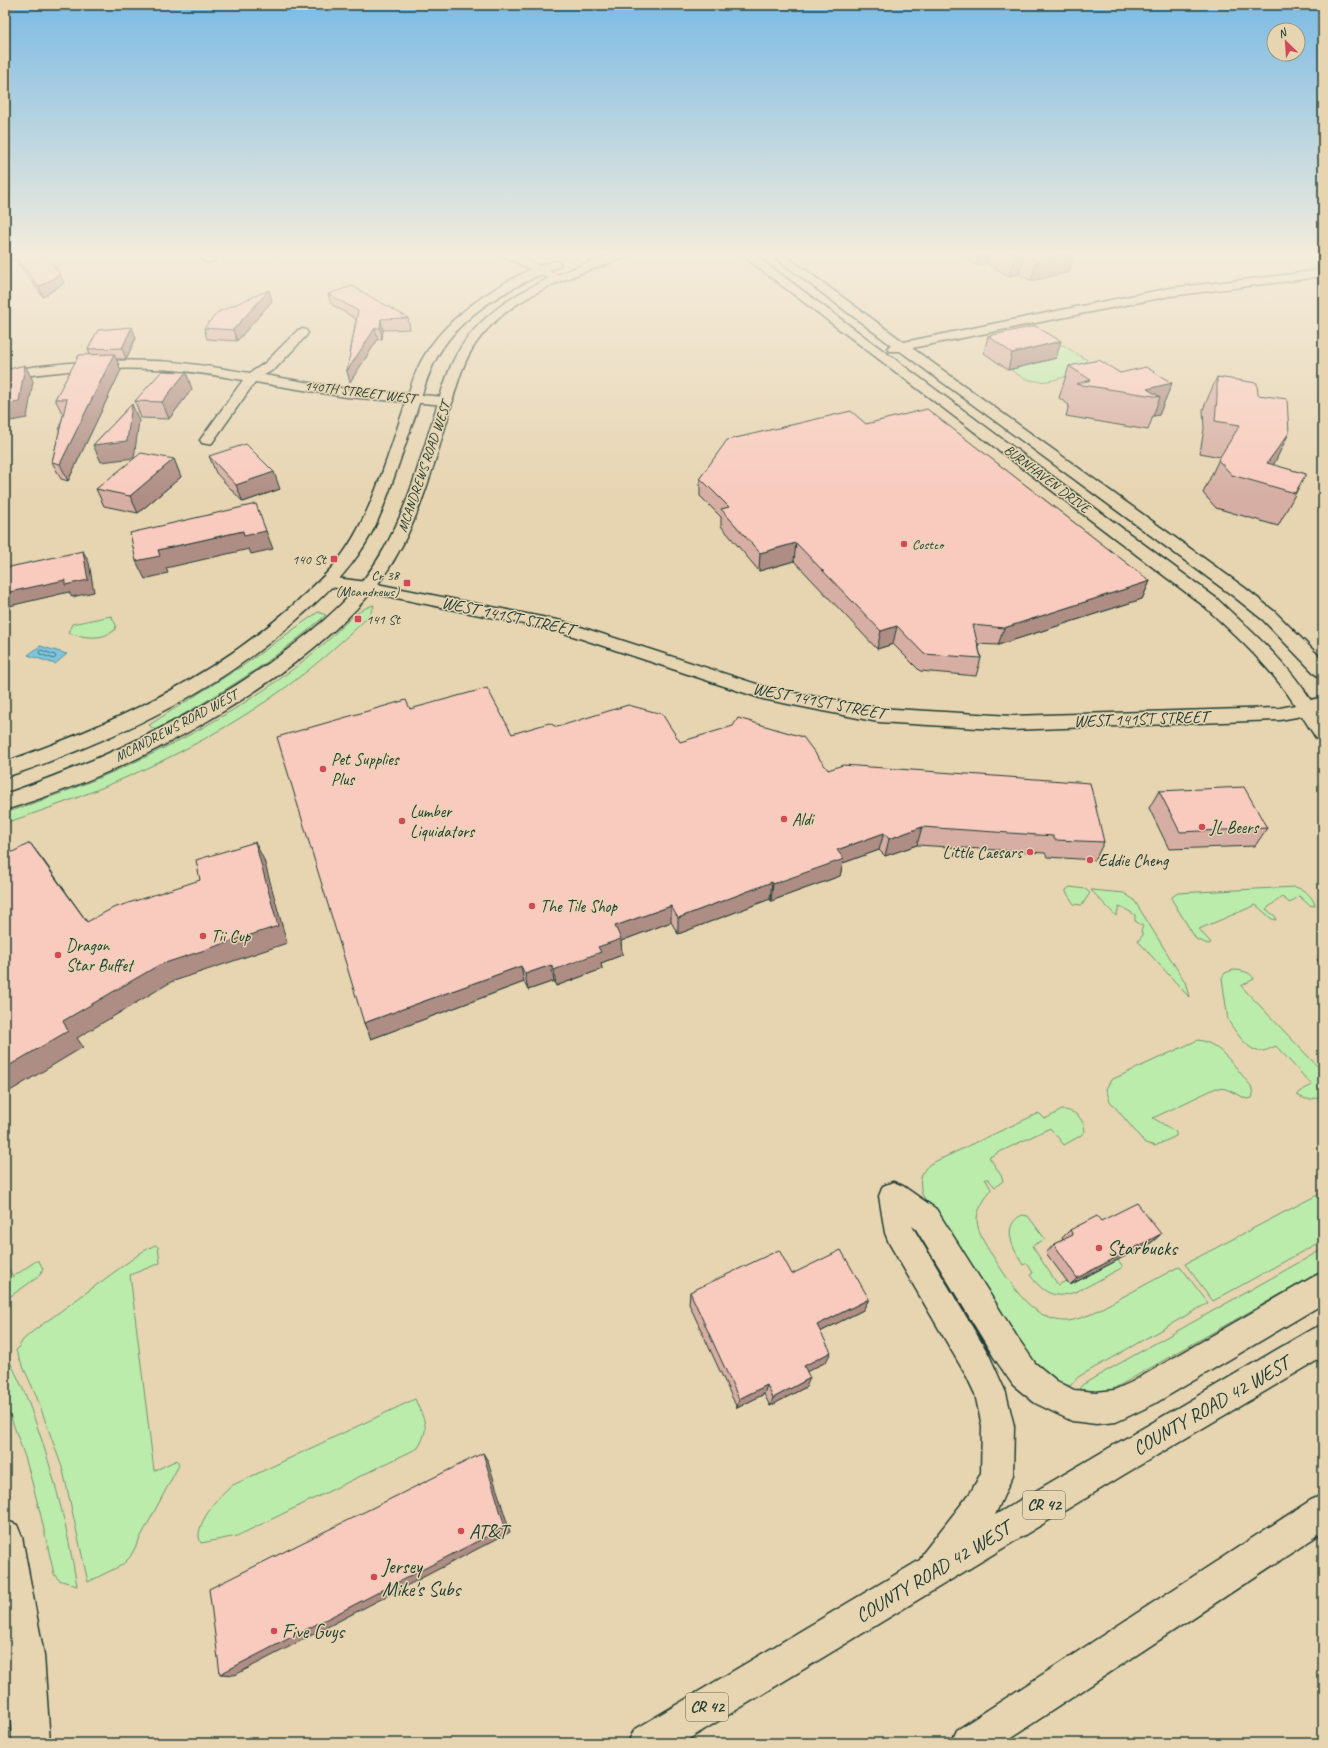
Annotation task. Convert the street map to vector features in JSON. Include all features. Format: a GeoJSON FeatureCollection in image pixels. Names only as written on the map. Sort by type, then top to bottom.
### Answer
{"type":"FeatureCollection","features":[{"type":"Feature","properties":{"kind":"main road"},"geometry":{"type":"LineString","coordinates":[[207,440],[252,377],[270,366],[300,335]]}},
{"type":"Feature","properties":{"kind":"main road","name":"MCANDREWS ROAD WEST"},"geometry":{"type":"LineString","coordinates":[[5,770],[48,755],[95,735],[141,714],[196,685],[260,642],[293,616],[328,582],[364,534],[374,513],[426,366],[433,352],[447,335]]}},
{"type":"Feature","properties":{"kind":"main road","name":"MCANDREWS ROAD WEST"},"geometry":{"type":"LineString","coordinates":[[5,802],[60,783],[108,763],[222,704],[284,662],[326,628],[367,587],[398,541],[408,519],[456,369],[469,343],[477,335]]}},
{"type":"Feature","properties":{"kind":"main road","name":"BURNHAVEN DRIVE"},"geometry":{"type":"LineString","coordinates":[[854,335],[1210,602],[1237,627],[1315,706],[1323,733]]}},
{"type":"Feature","properties":{"kind":"main road","name":"BURNHAVEN DRIVE"},"geometry":{"type":"LineString","coordinates":[[885,335],[1239,592],[1268,616],[1323,671]]}},
{"type":"Feature","properties":{"kind":"main road"},"geometry":{"type":"LineString","coordinates":[[876,351],[956,335]]}},
{"type":"Feature","properties":{"kind":"main road","name":"140TH STREET WEST"},"geometry":{"type":"LineString","coordinates":[[5,375],[37,370],[88,366],[141,365],[203,369],[346,393],[413,400],[446,401]]}},
{"type":"Feature","properties":{"kind":"main road","name":"WEST 141ST STREET"},"geometry":{"type":"LineString","coordinates":[[328,582],[367,587],[562,626],[770,695],[878,716],[1011,723],[1280,714],[1315,706]]}},
{"type":"Feature","properties":{"kind":"main road"},"geometry":{"type":"LineString","coordinates":[[926,1576],[983,1504],[997,1475],[998,1426],[990,1393],[978,1366],[899,1233],[893,1196],[926,1219],[1006,1348],[1024,1374],[1046,1392],[1072,1405],[1096,1408],[1116,1406],[1143,1393],[1323,1287]]}},
{"type":"Feature","properties":{"kind":"main road","name":"COUNTY ROAD 42 WEST"},"geometry":{"type":"LineString","coordinates":[[647,1743],[1114,1463],[1323,1340]]}},
{"type":"Feature","properties":{"kind":"main road"},"geometry":{"type":"LineString","coordinates":[[970,1743],[1323,1512]]}},
{"type":"Feature","properties":{"kind":"main road"},"geometry":{"type":"LineString","coordinates":[[5,1537],[26,1655],[31,1743]]}},
{"type":"Feature","properties":{"kind":"green space"},"geometry":{"type":"Polygon","coordinates":[[[1048,336],[1087,360],[1081,372],[1054,380],[1038,381],[1022,377],[1012,371],[1013,368],[1055,358],[1048,336]]]}},
{"type":"Feature","properties":{"kind":"green space"},"geometry":{"type":"Polygon","coordinates":[[[374,605],[369,614],[350,634],[306,672],[267,700],[226,726],[184,750],[95,791],[5,823],[5,813],[73,789],[106,775],[171,744],[234,709],[272,685],[295,668],[324,644],[353,616],[374,605]]]}},
{"type":"Feature","properties":{"kind":"green space"},"geometry":{"type":"Polygon","coordinates":[[[318,612],[326,615],[265,663],[201,705],[155,730],[149,725],[244,665],[318,612]]]}},
{"type":"Feature","properties":{"kind":"green space"},"geometry":{"type":"Polygon","coordinates":[[[111,616],[116,625],[115,630],[104,636],[80,636],[68,633],[72,624],[111,616]]]}},
{"type":"Feature","properties":{"kind":"green space"},"geometry":{"type":"Polygon","coordinates":[[[1070,887],[1085,889],[1090,893],[1082,905],[1074,904],[1066,892],[1066,890],[1070,887]]]}},
{"type":"Feature","properties":{"kind":"green space"},"geometry":{"type":"Polygon","coordinates":[[[1295,887],[1308,894],[1315,906],[1309,905],[1299,896],[1290,903],[1282,897],[1266,909],[1276,917],[1276,920],[1272,919],[1256,905],[1199,929],[1211,943],[1208,944],[1196,939],[1172,900],[1172,897],[1178,893],[1295,887]]]}},
{"type":"Feature","properties":{"kind":"green space"},"geometry":{"type":"Polygon","coordinates":[[[1091,890],[1124,893],[1134,900],[1185,982],[1189,997],[1138,941],[1143,935],[1141,931],[1143,926],[1135,921],[1135,915],[1119,907],[1116,916],[1091,890]]]}},
{"type":"Feature","properties":{"kind":"green space"},"geometry":{"type":"Polygon","coordinates":[[[1233,970],[1245,972],[1253,977],[1254,979],[1241,986],[1323,1072],[1323,1095],[1310,1099],[1297,1095],[1299,1092],[1312,1085],[1276,1046],[1263,1051],[1254,1050],[1245,1043],[1233,1028],[1228,1020],[1222,978],[1225,973],[1233,970]]]}},
{"type":"Feature","properties":{"kind":"green space"},"geometry":{"type":"Polygon","coordinates":[[[1198,1040],[1214,1046],[1228,1058],[1251,1086],[1253,1094],[1252,1098],[1247,1099],[1226,1089],[1216,1088],[1153,1118],[1176,1132],[1176,1136],[1155,1146],[1145,1143],[1110,1101],[1106,1089],[1111,1080],[1198,1040]]]}},
{"type":"Feature","properties":{"kind":"green space"},"geometry":{"type":"Polygon","coordinates":[[[1062,1110],[1071,1111],[1083,1122],[1085,1131],[1080,1136],[1064,1145],[1050,1128],[989,1157],[1003,1181],[995,1187],[988,1179],[985,1179],[991,1189],[978,1211],[977,1225],[986,1246],[1008,1280],[1031,1307],[1051,1319],[1062,1321],[1076,1320],[1089,1315],[1180,1266],[1208,1303],[1078,1377],[1070,1386],[1056,1381],[1042,1373],[979,1285],[922,1194],[921,1185],[922,1174],[930,1164],[1039,1113],[1045,1119],[1062,1110]]]}},
{"type":"Feature","properties":{"kind":"green space"},"geometry":{"type":"Polygon","coordinates":[[[1323,1192],[1323,1240],[1213,1301],[1185,1264],[1323,1192]]]}},
{"type":"Feature","properties":{"kind":"green space"},"geometry":{"type":"Polygon","coordinates":[[[1022,1215],[1028,1216],[1045,1239],[1032,1246],[1058,1285],[1066,1281],[1070,1285],[1118,1260],[1123,1267],[1072,1293],[1057,1295],[1044,1290],[1030,1275],[1033,1273],[1027,1263],[1023,1265],[1013,1245],[1010,1232],[1012,1225],[1015,1220],[1022,1215]]]}},
{"type":"Feature","properties":{"kind":"green space"},"geometry":{"type":"Polygon","coordinates":[[[155,1245],[158,1247],[160,1263],[130,1275],[154,1471],[177,1460],[179,1465],[130,1557],[122,1565],[88,1582],[63,1470],[36,1395],[16,1351],[23,1340],[32,1332],[142,1252],[155,1245]]]}},
{"type":"Feature","properties":{"kind":"green space"},"geometry":{"type":"Polygon","coordinates":[[[1323,1249],[1323,1270],[1113,1389],[1100,1393],[1079,1389],[1082,1385],[1099,1375],[1323,1249]]]}},
{"type":"Feature","properties":{"kind":"green space"},"geometry":{"type":"Polygon","coordinates":[[[5,1261],[13,1277],[36,1261],[39,1261],[43,1269],[38,1277],[5,1300],[5,1261]]]}},
{"type":"Feature","properties":{"kind":"green space"},"geometry":{"type":"Polygon","coordinates":[[[9,1360],[35,1419],[50,1466],[68,1537],[77,1586],[59,1580],[54,1574],[26,1460],[5,1401],[5,1369],[9,1360]]]}},
{"type":"Feature","properties":{"kind":"green space"},"geometry":{"type":"Polygon","coordinates":[[[415,1399],[425,1424],[424,1434],[418,1448],[237,1536],[201,1543],[199,1536],[200,1528],[204,1520],[215,1503],[233,1485],[415,1399]]]}},
{"type":"Feature","properties":{"kind":"water"},"geometry":{"type":"Polygon","coordinates":[[[40,646],[67,654],[55,664],[28,655],[40,646]]]}},
{"type":"Feature","properties":{"kind":"building"},"geometry":{"type":"Polygon","coordinates":[[[96,335],[128,335],[122,348],[88,349],[96,335]]]}},
{"type":"Feature","properties":{"kind":"building"},"geometry":{"type":"Polygon","coordinates":[[[354,335],[371,335],[347,371],[354,335]]]}},
{"type":"Feature","properties":{"kind":"building"},"geometry":{"type":"Polygon","coordinates":[[[995,335],[1050,335],[1061,341],[1012,353],[988,336],[995,335]]]}},
{"type":"Feature","properties":{"kind":"building"},"geometry":{"type":"Polygon","coordinates":[[[114,354],[60,464],[52,462],[67,399],[55,399],[79,355],[114,354]]]}},
{"type":"Feature","properties":{"kind":"building"},"geometry":{"type":"Polygon","coordinates":[[[1099,360],[1120,373],[1146,367],[1172,383],[1147,389],[1160,397],[1076,384],[1091,380],[1069,366],[1099,360]]]}},
{"type":"Feature","properties":{"kind":"building"},"geometry":{"type":"Polygon","coordinates":[[[25,365],[19,402],[5,403],[5,370],[25,365]]]}},
{"type":"Feature","properties":{"kind":"building"},"geometry":{"type":"Polygon","coordinates":[[[162,371],[186,372],[162,402],[135,401],[162,371]]]}},
{"type":"Feature","properties":{"kind":"building"},"geometry":{"type":"Polygon","coordinates":[[[1217,377],[1257,383],[1258,395],[1287,399],[1289,433],[1267,463],[1306,474],[1295,493],[1232,475],[1218,460],[1240,425],[1215,421],[1217,377]]]}},
{"type":"Feature","properties":{"kind":"building"},"geometry":{"type":"Polygon","coordinates":[[[132,404],[127,441],[93,445],[132,404]]]}},
{"type":"Feature","properties":{"kind":"building","name":"Costco"},"geometry":{"type":"Polygon","coordinates":[[[927,409],[1150,581],[1004,628],[973,625],[981,658],[924,654],[897,626],[881,631],[796,543],[760,553],[721,509],[729,507],[700,478],[727,440],[851,411],[866,424],[927,409]]]}},
{"type":"Feature","properties":{"kind":"building"},"geometry":{"type":"Polygon","coordinates":[[[246,444],[274,472],[236,485],[209,456],[246,444]]]}},
{"type":"Feature","properties":{"kind":"building"},"geometry":{"type":"Polygon","coordinates":[[[141,453],[174,459],[130,496],[96,489],[141,453]]]}},
{"type":"Feature","properties":{"kind":"building"},"geometry":{"type":"Polygon","coordinates":[[[256,504],[266,531],[244,536],[243,531],[158,550],[160,556],[136,561],[130,533],[256,504]]]}},
{"type":"Feature","properties":{"kind":"building"},"geometry":{"type":"Polygon","coordinates":[[[83,551],[88,580],[65,585],[65,580],[5,593],[5,568],[83,551]]]}},
{"type":"Feature","properties":{"kind":"building"},"geometry":{"type":"Polygon","coordinates":[[[487,688],[512,734],[549,723],[557,727],[628,705],[662,714],[680,742],[733,726],[738,718],[803,737],[828,770],[843,765],[1090,783],[1104,842],[1055,840],[1053,836],[922,827],[889,839],[884,833],[837,850],[844,859],[773,884],[772,882],[678,918],[671,906],[615,926],[621,939],[598,947],[601,952],[554,970],[551,965],[525,974],[521,966],[364,1023],[277,737],[406,700],[410,709],[487,688]]]}},
{"type":"Feature","properties":{"kind":"building"},"geometry":{"type":"Polygon","coordinates":[[[1244,787],[1267,828],[1180,832],[1159,791],[1244,787]]]}},
{"type":"Feature","properties":{"kind":"building"},"geometry":{"type":"Polygon","coordinates":[[[255,842],[278,926],[159,965],[63,1021],[68,1031],[5,1068],[5,856],[30,843],[87,922],[113,908],[200,880],[196,860],[255,842]]]}},
{"type":"Feature","properties":{"kind":"building","name":"Starbucks"},"geometry":{"type":"Polygon","coordinates":[[[1137,1203],[1161,1234],[1077,1278],[1054,1244],[1073,1235],[1070,1230],[1097,1216],[1101,1221],[1137,1203]]]}},
{"type":"Feature","properties":{"kind":"building"},"geometry":{"type":"Polygon","coordinates":[[[779,1250],[792,1274],[841,1250],[869,1299],[817,1325],[831,1352],[804,1366],[810,1378],[773,1398],[767,1385],[739,1399],[690,1292],[779,1250]]]}},
{"type":"Feature","properties":{"kind":"building"},"geometry":{"type":"Polygon","coordinates":[[[483,1453],[505,1527],[220,1674],[209,1589],[483,1453]]]}},
{"type":"Feature","properties":{"kind":"place","name":"Costco"},"geometry":{"type":"Point","coordinates":[904,544]}},
{"type":"Feature","properties":{"kind":"place","name":"140 St"},"geometry":{"type":"Point","coordinates":[334,559]}},
{"type":"Feature","properties":{"kind":"place","name":"Cr 38 (Mcandrews)"},"geometry":{"type":"Point","coordinates":[407,583]}},
{"type":"Feature","properties":{"kind":"place","name":"141 St"},"geometry":{"type":"Point","coordinates":[358,619]}},
{"type":"Feature","properties":{"kind":"place","name":"Pet Supplies Plus"},"geometry":{"type":"Point","coordinates":[323,769]}},
{"type":"Feature","properties":{"kind":"place","name":"Aldi"},"geometry":{"type":"Point","coordinates":[784,819]}},
{"type":"Feature","properties":{"kind":"place","name":"Lumber Liquidators"},"geometry":{"type":"Point","coordinates":[402,821]}},
{"type":"Feature","properties":{"kind":"place","name":"JL Beers"},"geometry":{"type":"Point","coordinates":[1202,827]}},
{"type":"Feature","properties":{"kind":"place","name":"Little Caesars"},"geometry":{"type":"Point","coordinates":[1030,852]}},
{"type":"Feature","properties":{"kind":"place","name":"Eddie Cheng"},"geometry":{"type":"Point","coordinates":[1090,860]}},
{"type":"Feature","properties":{"kind":"place","name":"The Tile Shop"},"geometry":{"type":"Point","coordinates":[532,906]}},
{"type":"Feature","properties":{"kind":"place","name":"Tii Cup"},"geometry":{"type":"Point","coordinates":[203,936]}},
{"type":"Feature","properties":{"kind":"place","name":"Dragon Star Buffet"},"geometry":{"type":"Point","coordinates":[58,955]}},
{"type":"Feature","properties":{"kind":"place","name":"Starbucks"},"geometry":{"type":"Point","coordinates":[1099,1248]}},
{"type":"Feature","properties":{"kind":"place","name":"AT&T"},"geometry":{"type":"Point","coordinates":[461,1531]}},
{"type":"Feature","properties":{"kind":"place","name":"Jersey Mike's Subs"},"geometry":{"type":"Point","coordinates":[374,1577]}},
{"type":"Feature","properties":{"kind":"place","name":"Five Guys"},"geometry":{"type":"Point","coordinates":[274,1631]}}]}
